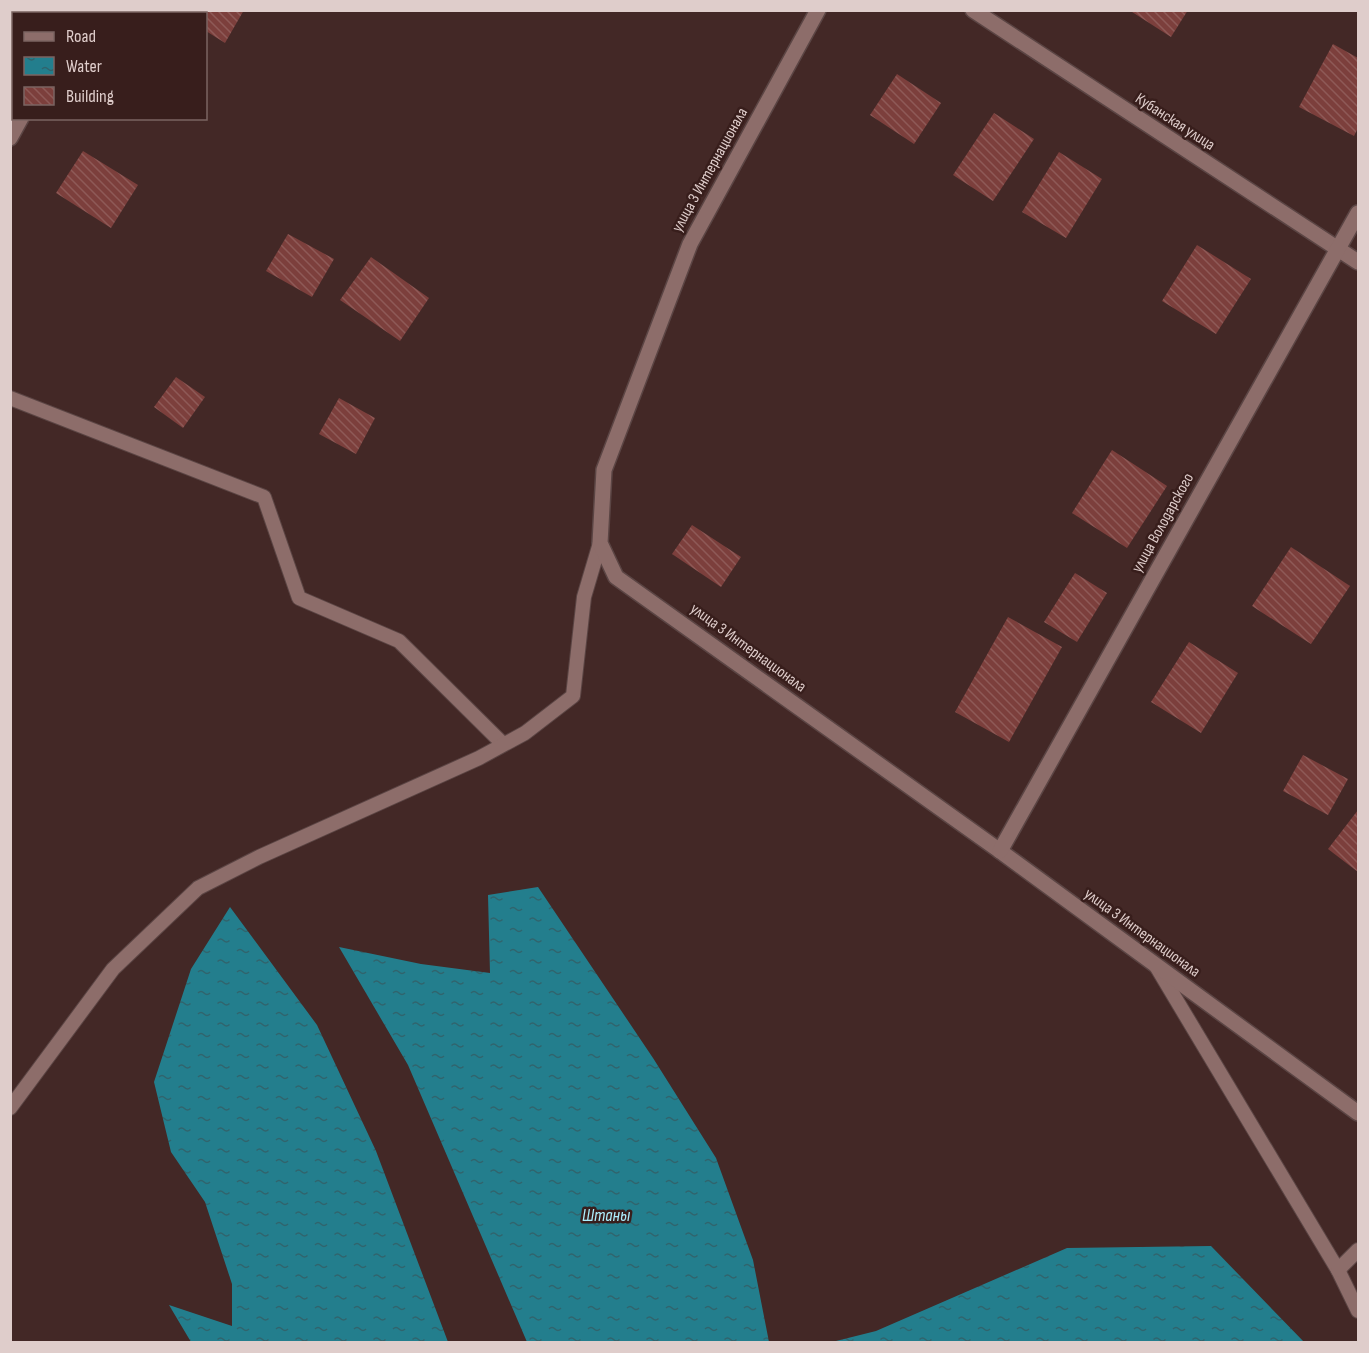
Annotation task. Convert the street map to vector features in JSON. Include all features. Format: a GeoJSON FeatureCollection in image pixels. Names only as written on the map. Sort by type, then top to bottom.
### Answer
{"type":"FeatureCollection","features":[{"type":"Feature","properties":{"kind":"street","name":"улица 3 Интернационала"},"geometry":{"type":"LineString","coordinates":[[818,10],[690,244],[604,470],[600,543],[616,577],[1000,850],[1359,1113]]}},
{"type":"Feature","properties":{"kind":"street","name":"Кубанская улица"},"geometry":{"type":"LineString","coordinates":[[973,10],[1359,262]]}},
{"type":"Feature","properties":{"kind":"street"},"geometry":{"type":"LineString","coordinates":[[10,138],[20,120]]}},
{"type":"Feature","properties":{"kind":"street","name":"улица Володарского"},"geometry":{"type":"LineString","coordinates":[[1000,850],[1359,213]]}},
{"type":"Feature","properties":{"kind":"lane"},"geometry":{"type":"LineString","coordinates":[[10,398],[264,497],[299,598],[399,641],[503,744]]}},
{"type":"Feature","properties":{"kind":"lane"},"geometry":{"type":"LineString","coordinates":[[10,1108],[113,969],[198,888],[259,857],[479,758],[525,733],[573,696],[584,597],[600,543]]}},
{"type":"Feature","properties":{"kind":"lane"},"geometry":{"type":"LineString","coordinates":[[1155,964],[1338,1270],[1359,1311]]}},
{"type":"Feature","properties":{"kind":"lane"},"geometry":{"type":"LineString","coordinates":[[1338,1270],[1359,1250]]}},
{"type":"Feature","properties":{"kind":"water","name":"Штаны"},"geometry":{"type":"Polygon","coordinates":[[[538,887],[653,1058],[716,1158],[753,1260],[769,1342],[527,1342],[408,1065],[339,947],[421,964],[490,973],[488,895],[538,887]]]}},
{"type":"Feature","properties":{"kind":"water"},"geometry":{"type":"Polygon","coordinates":[[[230,907],[317,1025],[376,1151],[448,1342],[191,1342],[169,1305],[232,1326],[232,1284],[205,1202],[171,1152],[154,1082],[191,969],[230,907]]]}},
{"type":"Feature","properties":{"kind":"water"},"geometry":{"type":"Polygon","coordinates":[[[1211,1246],[1304,1342],[832,1342],[876,1331],[1067,1248],[1211,1246]]]}},
{"type":"Feature","properties":{"kind":"building"},"geometry":{"type":"Polygon","coordinates":[[[10,10],[23,10],[26,12],[12,12],[12,48],[10,47],[10,10]]]}},
{"type":"Feature","properties":{"kind":"building"},"geometry":{"type":"Polygon","coordinates":[[[170,10],[244,10],[225,43],[207,32],[207,12],[172,12],[170,10]]]}},
{"type":"Feature","properties":{"kind":"building"},"geometry":{"type":"Polygon","coordinates":[[[1129,10],[1188,10],[1171,37],[1129,10]]]}},
{"type":"Feature","properties":{"kind":"building"},"geometry":{"type":"Polygon","coordinates":[[[1333,44],[1358,58],[1358,128],[1354,136],[1299,107],[1333,44]]]}},
{"type":"Feature","properties":{"kind":"building"},"geometry":{"type":"Polygon","coordinates":[[[897,74],[941,103],[914,144],[870,115],[897,74]]]}},
{"type":"Feature","properties":{"kind":"building"},"geometry":{"type":"Polygon","coordinates":[[[994,113],[1034,139],[993,201],[953,175],[994,113]]]}},
{"type":"Feature","properties":{"kind":"building"},"geometry":{"type":"Polygon","coordinates":[[[83,151],[138,185],[111,228],[56,193],[83,151]]]}},
{"type":"Feature","properties":{"kind":"building"},"geometry":{"type":"Polygon","coordinates":[[[1059,152],[1102,179],[1066,238],[1022,212],[1059,152]]]}},
{"type":"Feature","properties":{"kind":"building"},"geometry":{"type":"Polygon","coordinates":[[[288,234],[334,259],[312,297],[266,271],[288,234]]]}},
{"type":"Feature","properties":{"kind":"building"},"geometry":{"type":"Polygon","coordinates":[[[1197,245],[1251,279],[1216,334],[1162,301],[1197,245]]]}},
{"type":"Feature","properties":{"kind":"building"},"geometry":{"type":"Polygon","coordinates":[[[371,257],[429,298],[400,341],[340,300],[371,257]]]}},
{"type":"Feature","properties":{"kind":"building"},"geometry":{"type":"Polygon","coordinates":[[[176,377],[205,397],[183,428],[154,407],[176,377]]]}},
{"type":"Feature","properties":{"kind":"building"},"geometry":{"type":"Polygon","coordinates":[[[339,398],[375,418],[356,454],[319,434],[339,398]]]}},
{"type":"Feature","properties":{"kind":"building"},"geometry":{"type":"Polygon","coordinates":[[[1112,450],[1167,486],[1127,548],[1072,513],[1112,450]]]}},
{"type":"Feature","properties":{"kind":"building"},"geometry":{"type":"Polygon","coordinates":[[[692,525],[741,557],[721,587],[672,554],[692,525]]]}},
{"type":"Feature","properties":{"kind":"building"},"geometry":{"type":"Polygon","coordinates":[[[1291,547],[1350,586],[1311,644],[1252,606],[1291,547]]]}},
{"type":"Feature","properties":{"kind":"building"},"geometry":{"type":"Polygon","coordinates":[[[1075,573],[1107,593],[1077,642],[1044,622],[1075,573]]]}},
{"type":"Feature","properties":{"kind":"building"},"geometry":{"type":"Polygon","coordinates":[[[1008,617],[1062,647],[1009,742],[955,712],[1008,617]]]}},
{"type":"Feature","properties":{"kind":"building"},"geometry":{"type":"Polygon","coordinates":[[[1189,642],[1238,673],[1201,733],[1151,702],[1189,642]]]}},
{"type":"Feature","properties":{"kind":"building"},"geometry":{"type":"Polygon","coordinates":[[[1303,755],[1348,779],[1328,815],[1283,791],[1303,755]]]}},
{"type":"Feature","properties":{"kind":"building"},"geometry":{"type":"Polygon","coordinates":[[[1358,810],[1358,872],[1328,849],[1358,810]]]}}]}
